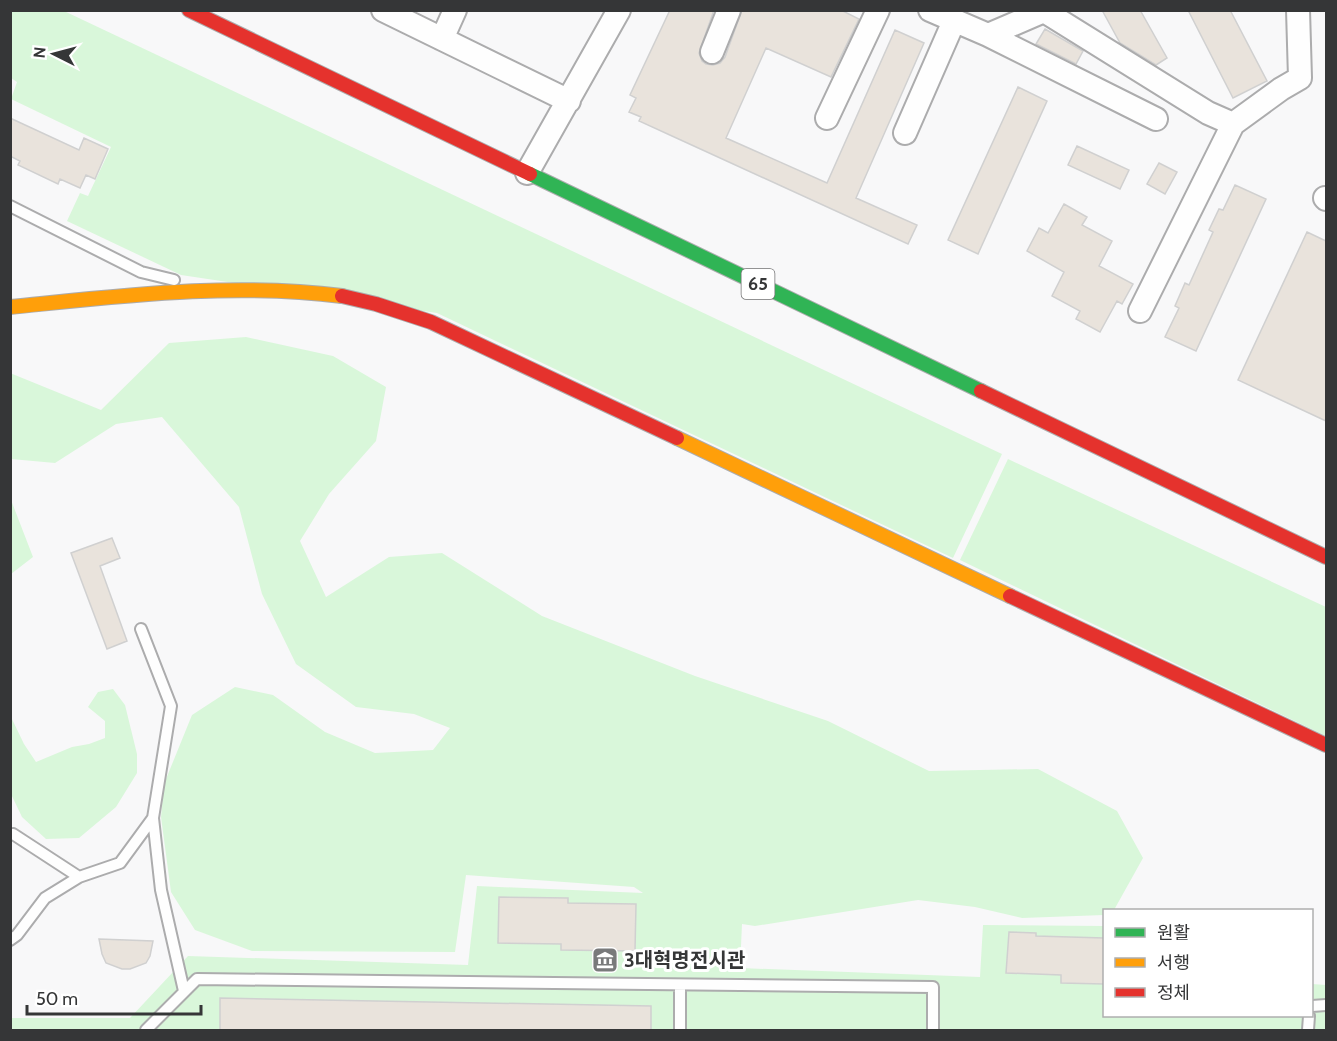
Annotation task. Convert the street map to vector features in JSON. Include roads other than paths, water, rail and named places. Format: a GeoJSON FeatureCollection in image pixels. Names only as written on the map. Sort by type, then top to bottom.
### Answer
{"type":"FeatureCollection","features":[{"type":"Feature","properties":{"kind":"street","name":"65"},"geometry":{"type":"LineString","coordinates":[[189,10],[1326,557]]}},
{"type":"Feature","properties":{"kind":"street"},"geometry":{"type":"LineString","coordinates":[[383,10],[569,101]]}},
{"type":"Feature","properties":{"kind":"street"},"geometry":{"type":"LineString","coordinates":[[442,39],[455,10]]}},
{"type":"Feature","properties":{"kind":"street"},"geometry":{"type":"LineString","coordinates":[[527,173],[619,10]]}},
{"type":"Feature","properties":{"kind":"street"},"geometry":{"type":"LineString","coordinates":[[712,52],[729,10]]}},
{"type":"Feature","properties":{"kind":"street"},"geometry":{"type":"LineString","coordinates":[[827,118],[878,10]]}},
{"type":"Feature","properties":{"kind":"street"},"geometry":{"type":"LineString","coordinates":[[930,10],[988,35],[1156,119]]}},
{"type":"Feature","properties":{"kind":"street"},"geometry":{"type":"LineString","coordinates":[[1140,311],[1233,124],[1300,78],[1298,10]]}},
{"type":"Feature","properties":{"kind":"street"},"geometry":{"type":"LineString","coordinates":[[988,35],[1044,11],[1208,113],[1233,124]]}},
{"type":"Feature","properties":{"kind":"street"},"geometry":{"type":"LineString","coordinates":[[905,133],[954,21]]}},
{"type":"Feature","properties":{"kind":"street"},"geometry":{"type":"LineString","coordinates":[[10,307],[209,289],[298,291],[344,296],[387,307],[430,322],[1326,745]]}},
{"type":"Feature","properties":{"kind":"lane"},"geometry":{"type":"LineString","coordinates":[[10,206],[141,272],[209,289]]}},
{"type":"Feature","properties":{"kind":"lane"},"geometry":{"type":"LineString","coordinates":[[141,629],[171,706],[153,819],[161,890],[184,991]]}},
{"type":"Feature","properties":{"kind":"lane"},"geometry":{"type":"LineString","coordinates":[[10,940],[17,935],[45,898],[79,877],[120,863],[153,819]]}},
{"type":"Feature","properties":{"kind":"lane"},"geometry":{"type":"LineString","coordinates":[[12,834],[79,877]]}},
{"type":"Feature","properties":{"kind":"lane"},"geometry":{"type":"LineString","coordinates":[[146,1030],[196,979],[933,987],[933,1030]]}},
{"type":"Feature","properties":{"kind":"lane"},"geometry":{"type":"LineString","coordinates":[[680,986],[680,1030]]}},
{"type":"Feature","properties":{"kind":"place","name":"3대혁명전시관"},"geometry":{"type":"Point","coordinates":[605,960]}}]}
